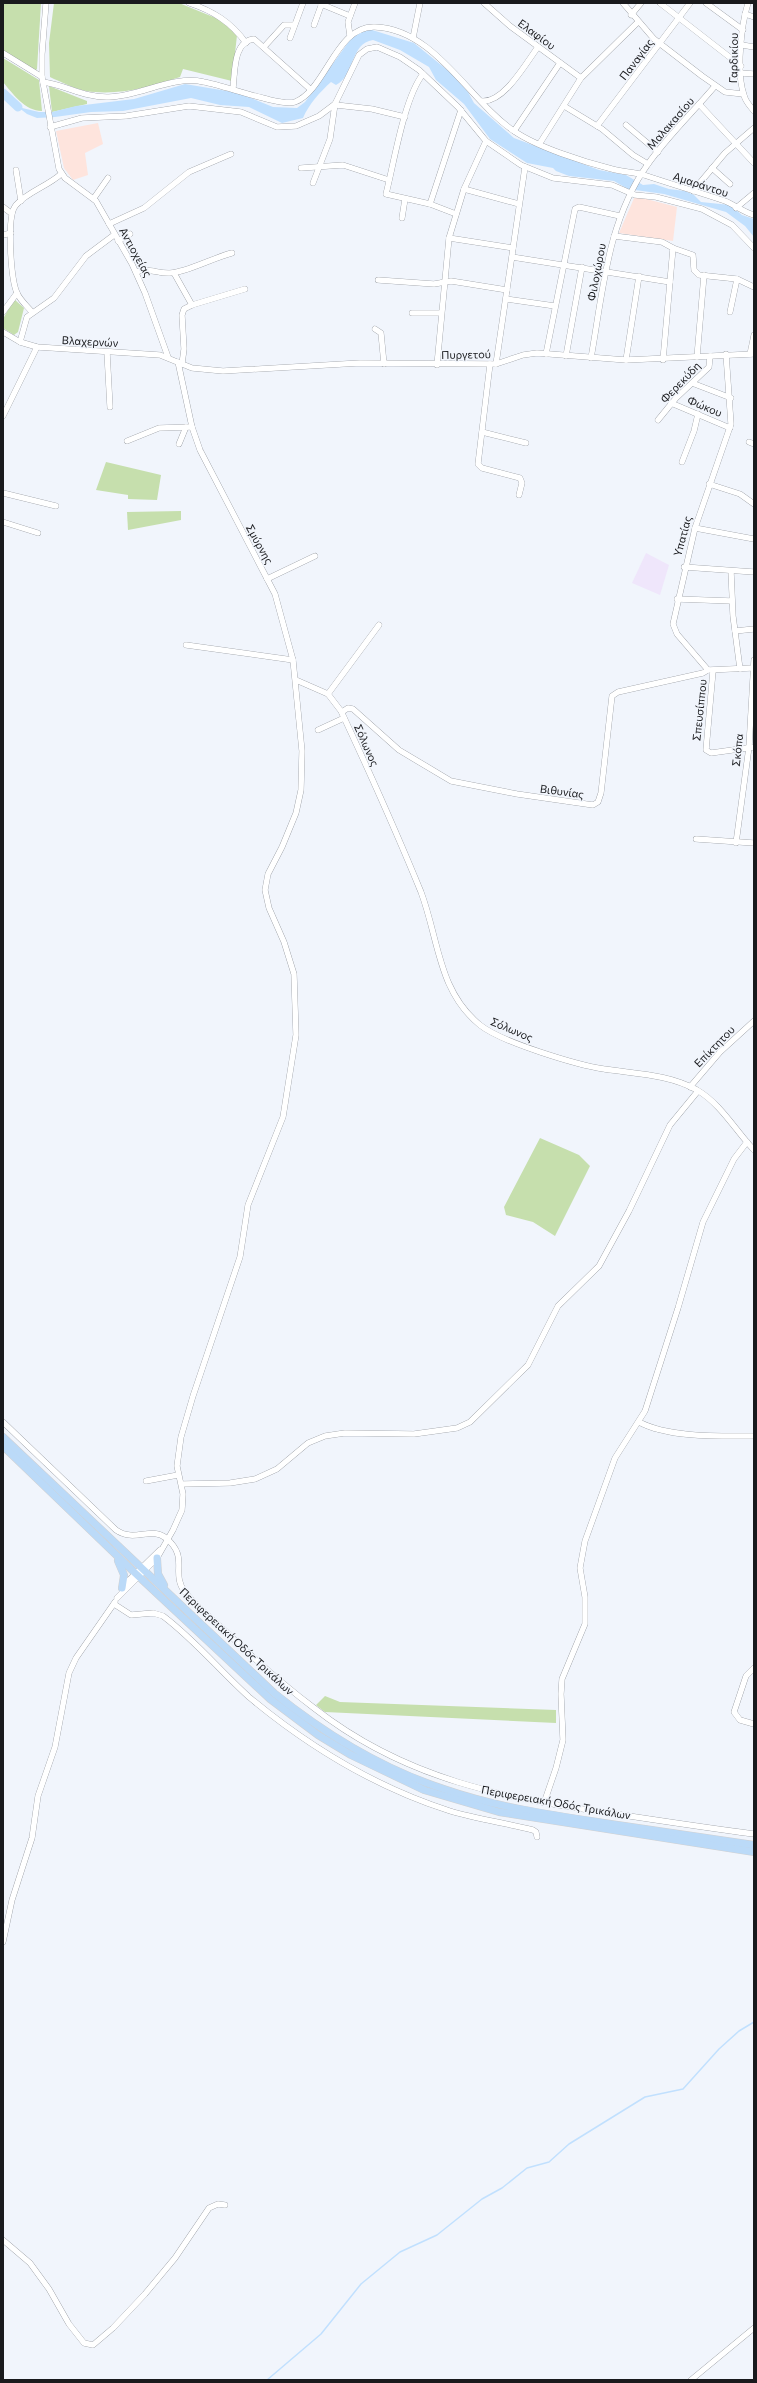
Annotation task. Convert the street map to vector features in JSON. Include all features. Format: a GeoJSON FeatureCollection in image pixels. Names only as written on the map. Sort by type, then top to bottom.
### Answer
{"type":"FeatureCollection","features":[{"type":"Feature","properties":{"kind":"main road","name":"Περιφερειακή Οδός Τρικάλων"},"geometry":{"type":"LineString","coordinates":[[3,1437],[144,1568],[256,1677],[296,1711],[341,1741],[398,1771],[444,1789],[501,1805],[754,1845]]}},
{"type":"Feature","properties":{"kind":"main road","name":"Περιφερειακή Οδός Τρικάλων"},"geometry":{"type":"LineString","coordinates":[[3,1446],[137,1576],[251,1682],[292,1716],[345,1752],[396,1778],[441,1796],[499,1812],[754,1852]]}},
{"type":"Feature","properties":{"kind":"main road"},"geometry":{"type":"LineString","coordinates":[[111,1551],[123,1571],[122,1588]]}},
{"type":"Feature","properties":{"kind":"main road"},"geometry":{"type":"LineString","coordinates":[[157,1558],[158,1574],[168,1592]]}},
{"type":"Feature","properties":{"kind":"street"},"geometry":{"type":"LineString","coordinates":[[32,312],[17,293],[13,269],[11,233],[12,213],[21,201],[48,185],[61,174],[46,106],[42,80],[42,54],[46,3]]}},
{"type":"Feature","properties":{"kind":"street"},"geometry":{"type":"LineString","coordinates":[[189,3],[196,4],[222,18],[235,29],[246,43]]}},
{"type":"Feature","properties":{"kind":"street"},"geometry":{"type":"LineString","coordinates":[[290,38],[302,3]]}},
{"type":"Feature","properties":{"kind":"street"},"geometry":{"type":"LineString","coordinates":[[3,54],[42,80],[95,97],[130,95],[188,80],[233,88],[285,103],[296,101],[310,90],[350,36],[348,27],[355,3]]}},
{"type":"Feature","properties":{"kind":"street"},"geometry":{"type":"LineString","coordinates":[[413,38],[420,3]]}},
{"type":"Feature","properties":{"kind":"street","name":"Ελαφίου"},"geometry":{"type":"LineString","coordinates":[[484,3],[499,18],[581,78]]}},
{"type":"Feature","properties":{"kind":"street"},"geometry":{"type":"LineString","coordinates":[[623,3],[631,15],[660,44],[716,86],[730,94],[743,94]]}},
{"type":"Feature","properties":{"kind":"street"},"geometry":{"type":"LineString","coordinates":[[631,15],[640,3]]}},
{"type":"Feature","properties":{"kind":"street"},"geometry":{"type":"LineString","coordinates":[[660,3],[741,69],[754,74]]}},
{"type":"Feature","properties":{"kind":"street","name":"Παναγίας"},"geometry":{"type":"LineString","coordinates":[[597,126],[690,3]]}},
{"type":"Feature","properties":{"kind":"street"},"geometry":{"type":"LineString","coordinates":[[706,3],[743,30]]}},
{"type":"Feature","properties":{"kind":"street","name":"Γαρδικίου"},"geometry":{"type":"LineString","coordinates":[[748,3],[743,30],[741,69],[743,94],[751,104],[754,111]]}},
{"type":"Feature","properties":{"kind":"street"},"geometry":{"type":"LineString","coordinates":[[314,25],[322,4],[350,16]]}},
{"type":"Feature","properties":{"kind":"street"},"geometry":{"type":"LineString","coordinates":[[745,14],[754,17]]}},
{"type":"Feature","properties":{"kind":"street"},"geometry":{"type":"LineString","coordinates":[[540,143],[581,78],[638,22]]}},
{"type":"Feature","properties":{"kind":"street"},"geometry":{"type":"LineString","coordinates":[[264,47],[284,25],[294,25]]}},
{"type":"Feature","properties":{"kind":"street","name":"Αμαράντου"},"geometry":{"type":"LineString","coordinates":[[350,36],[360,29],[374,26],[413,38],[445,62],[476,98],[482,101],[488,110],[514,131],[540,143],[603,166],[641,174],[726,202],[736,208],[754,215]]}},
{"type":"Feature","properties":{"kind":"street"},"geometry":{"type":"LineString","coordinates":[[233,88],[237,56],[246,43],[254,39],[310,90]]}},
{"type":"Feature","properties":{"kind":"street"},"geometry":{"type":"LineString","coordinates":[[742,45],[754,47]]}},
{"type":"Feature","properties":{"kind":"street"},"geometry":{"type":"LineString","coordinates":[[313,183],[330,139],[335,104],[358,57],[371,47],[381,48],[396,54],[423,74],[461,110],[486,140],[525,167],[553,178],[608,185],[631,194],[677,201],[707,211],[732,225],[754,248]]}},
{"type":"Feature","properties":{"kind":"street"},"geometry":{"type":"LineString","coordinates":[[482,101],[495,99],[504,92],[538,47]]}},
{"type":"Feature","properties":{"kind":"street"},"geometry":{"type":"LineString","coordinates":[[514,131],[560,63]]}},
{"type":"Feature","properties":{"kind":"street"},"geometry":{"type":"LineString","coordinates":[[423,74],[414,89],[405,117],[386,194],[430,204],[456,214]]}},
{"type":"Feature","properties":{"kind":"street","name":"Μαλακασίου"},"geometry":{"type":"LineString","coordinates":[[631,194],[648,164],[716,86]]}},
{"type":"Feature","properties":{"kind":"street"},"geometry":{"type":"LineString","coordinates":[[50,125],[82,118],[126,116],[189,106],[241,112],[284,128],[311,120],[335,104],[372,109],[405,117]]}},
{"type":"Feature","properties":{"kind":"street"},"geometry":{"type":"LineString","coordinates":[[699,104],[754,163]]}},
{"type":"Feature","properties":{"kind":"street"},"geometry":{"type":"LineString","coordinates":[[564,106],[597,126],[633,155],[648,164]]}},
{"type":"Feature","properties":{"kind":"street"},"geometry":{"type":"LineString","coordinates":[[430,204],[461,110]]}},
{"type":"Feature","properties":{"kind":"street"},"geometry":{"type":"LineString","coordinates":[[626,125],[658,152]]}},
{"type":"Feature","properties":{"kind":"street"},"geometry":{"type":"LineString","coordinates":[[693,191],[712,168],[754,128]]}},
{"type":"Feature","properties":{"kind":"street"},"geometry":{"type":"LineString","coordinates":[[437,365],[449,238],[464,189],[486,140]]}},
{"type":"Feature","properties":{"kind":"street"},"geometry":{"type":"LineString","coordinates":[[109,224],[144,208],[189,172],[231,154]]}},
{"type":"Feature","properties":{"kind":"street"},"geometry":{"type":"LineString","coordinates":[[301,168],[347,165],[390,180]]}},
{"type":"Feature","properties":{"kind":"street"},"geometry":{"type":"LineString","coordinates":[[519,494],[522,483],[520,478],[478,465],[493,364],[506,299],[525,167]]}},
{"type":"Feature","properties":{"kind":"street"},"geometry":{"type":"LineString","coordinates":[[712,168],[730,184]]}},
{"type":"Feature","properties":{"kind":"street"},"geometry":{"type":"LineString","coordinates":[[16,170],[21,201]]}},
{"type":"Feature","properties":{"kind":"street","name":"Αντιοχείας"},"geometry":{"type":"LineString","coordinates":[[61,174],[94,198],[136,272],[168,357]]}},
{"type":"Feature","properties":{"kind":"street"},"geometry":{"type":"LineString","coordinates":[[94,198],[108,178]]}},
{"type":"Feature","properties":{"kind":"street"},"geometry":{"type":"LineString","coordinates":[[464,189],[519,204]]}},
{"type":"Feature","properties":{"kind":"street"},"geometry":{"type":"LineString","coordinates":[[736,208],[754,193]]}},
{"type":"Feature","properties":{"kind":"street","name":"Φιλοχώρου"},"geometry":{"type":"LineString","coordinates":[[591,358],[606,271],[614,236],[620,216],[631,194]]}},
{"type":"Feature","properties":{"kind":"street"},"geometry":{"type":"LineString","coordinates":[[402,218],[405,199]]}},
{"type":"Feature","properties":{"kind":"street"},"geometry":{"type":"LineString","coordinates":[[3,207],[12,213]]}},
{"type":"Feature","properties":{"kind":"street"},"geometry":{"type":"LineString","coordinates":[[546,354],[575,208],[579,207],[620,216]]}},
{"type":"Feature","properties":{"kind":"street"},"geometry":{"type":"LineString","coordinates":[[3,235],[11,233]]}},
{"type":"Feature","properties":{"kind":"street"},"geometry":{"type":"LineString","coordinates":[[118,241],[130,234]]}},
{"type":"Feature","properties":{"kind":"street"},"geometry":{"type":"LineString","coordinates":[[20,342],[24,322],[32,312],[54,298],[86,256],[114,235]]}},
{"type":"Feature","properties":{"kind":"street"},"geometry":{"type":"LineString","coordinates":[[614,236],[662,242],[673,248],[693,255],[694,270],[699,275],[737,279],[754,287]]}},
{"type":"Feature","properties":{"kind":"street"},"geometry":{"type":"LineString","coordinates":[[449,238],[513,248]]}},
{"type":"Feature","properties":{"kind":"street"},"geometry":{"type":"LineString","coordinates":[[663,360],[673,248]]}},
{"type":"Feature","properties":{"kind":"street"},"geometry":{"type":"LineString","coordinates":[[136,272],[148,270],[174,273],[214,257],[232,253]]}},
{"type":"Feature","properties":{"kind":"street"},"geometry":{"type":"LineString","coordinates":[[512,257],[670,282]]}},
{"type":"Feature","properties":{"kind":"street"},"geometry":{"type":"LineString","coordinates":[[566,356],[582,267]]}},
{"type":"Feature","properties":{"kind":"street"},"geometry":{"type":"LineString","coordinates":[[174,273],[192,305],[245,289]]}},
{"type":"Feature","properties":{"kind":"street"},"geometry":{"type":"LineString","coordinates":[[697,357],[704,275]]}},
{"type":"Feature","properties":{"kind":"street"},"geometry":{"type":"LineString","coordinates":[[626,360],[639,276]]}},
{"type":"Feature","properties":{"kind":"street"},"geometry":{"type":"LineString","coordinates":[[730,312],[737,279]]}},
{"type":"Feature","properties":{"kind":"street"},"geometry":{"type":"LineString","coordinates":[[378,280],[434,284],[445,282],[507,290]]}},
{"type":"Feature","properties":{"kind":"street"},"geometry":{"type":"LineString","coordinates":[[3,312],[17,293]]}},
{"type":"Feature","properties":{"kind":"street"},"geometry":{"type":"LineString","coordinates":[[506,299],[555,306]]}},
{"type":"Feature","properties":{"kind":"street","name":"Σμύρνης"},"geometry":{"type":"LineString","coordinates":[[178,1475],[179,1447],[188,1409],[240,1257],[248,1205],[281,1123],[287,1095],[296,1027],[295,979],[284,942],[268,908],[265,886],[268,874],[287,836],[299,800],[302,779],[302,742],[296,680],[293,660],[281,610],[267,578],[212,476],[189,427],[180,363],[184,349],[182,313],[185,308],[192,305]]}},
{"type":"Feature","properties":{"kind":"street"},"geometry":{"type":"LineString","coordinates":[[412,313],[441,313]]}},
{"type":"Feature","properties":{"kind":"street"},"geometry":{"type":"LineString","coordinates":[[375,329],[381,333],[384,364]]}},
{"type":"Feature","properties":{"kind":"street","name":"Βλαχερνών"},"geometry":{"type":"LineString","coordinates":[[3,332],[20,342],[36,347],[168,357],[180,363]]}},
{"type":"Feature","properties":{"kind":"street"},"geometry":{"type":"LineString","coordinates":[[752,354],[754,335]]}},
{"type":"Feature","properties":{"kind":"street"},"geometry":{"type":"LineString","coordinates":[[3,416],[36,347]]}},
{"type":"Feature","properties":{"kind":"street"},"geometry":{"type":"LineString","coordinates":[[107,352],[110,407]]}},
{"type":"Feature","properties":{"kind":"street","name":"Πυργετού"},"geometry":{"type":"LineString","coordinates":[[180,363],[201,370],[223,371],[384,364],[493,364],[523,355],[546,354],[626,360],[663,360],[726,354],[752,354]]}},
{"type":"Feature","properties":{"kind":"street","name":"Υπατίας"},"geometry":{"type":"LineString","coordinates":[[711,671],[675,631],[673,619],[694,528],[730,428],[731,398],[726,354]]}},
{"type":"Feature","properties":{"kind":"street","name":"Φερεκύδη"},"geometry":{"type":"LineString","coordinates":[[658,420],[671,403],[710,366],[710,356]]}},
{"type":"Feature","properties":{"kind":"street"},"geometry":{"type":"LineString","coordinates":[[692,383],[731,398]]}},
{"type":"Feature","properties":{"kind":"street","name":"Φώκου"},"geometry":{"type":"LineString","coordinates":[[671,403],[730,428]]}},
{"type":"Feature","properties":{"kind":"street"},"geometry":{"type":"LineString","coordinates":[[682,462],[694,431],[698,414]]}},
{"type":"Feature","properties":{"kind":"street"},"geometry":{"type":"LineString","coordinates":[[127,441],[159,428],[189,427]]}},
{"type":"Feature","properties":{"kind":"street"},"geometry":{"type":"LineString","coordinates":[[179,444],[189,427]]}},
{"type":"Feature","properties":{"kind":"street"},"geometry":{"type":"LineString","coordinates":[[482,432],[526,443]]}},
{"type":"Feature","properties":{"kind":"street"},"geometry":{"type":"LineString","coordinates":[[709,484],[740,494],[754,504]]}},
{"type":"Feature","properties":{"kind":"street"},"geometry":{"type":"LineString","coordinates":[[3,493],[56,506]]}},
{"type":"Feature","properties":{"kind":"street"},"geometry":{"type":"LineString","coordinates":[[3,522],[38,533]]}},
{"type":"Feature","properties":{"kind":"street"},"geometry":{"type":"LineString","coordinates":[[694,528],[754,539]]}},
{"type":"Feature","properties":{"kind":"street"},"geometry":{"type":"LineString","coordinates":[[267,578],[316,556]]}},
{"type":"Feature","properties":{"kind":"street"},"geometry":{"type":"LineString","coordinates":[[684,566],[754,572]]}},
{"type":"Feature","properties":{"kind":"street"},"geometry":{"type":"LineString","coordinates":[[731,570],[732,601],[740,669]]}},
{"type":"Feature","properties":{"kind":"street"},"geometry":{"type":"LineString","coordinates":[[677,599],[732,601]]}},
{"type":"Feature","properties":{"kind":"street"},"geometry":{"type":"LineString","coordinates":[[296,680],[328,694],[379,625]]}},
{"type":"Feature","properties":{"kind":"street"},"geometry":{"type":"LineString","coordinates":[[735,630],[754,629]]}},
{"type":"Feature","properties":{"kind":"street"},"geometry":{"type":"LineString","coordinates":[[186,644],[293,660]]}},
{"type":"Feature","properties":{"kind":"street","name":"Σκόπα"},"geometry":{"type":"LineString","coordinates":[[736,843],[751,747],[752,668],[754,660]]}},
{"type":"Feature","properties":{"kind":"street"},"geometry":{"type":"LineString","coordinates":[[711,671],[752,668]]}},
{"type":"Feature","properties":{"kind":"street","name":"Βιθυνίας"},"geometry":{"type":"LineString","coordinates":[[342,712],[348,708],[353,709],[398,750],[451,781],[517,794],[593,805],[598,802],[601,793],[612,696],[618,692],[711,671]]}},
{"type":"Feature","properties":{"kind":"street","name":"Σπευσίππου"},"geometry":{"type":"LineString","coordinates":[[711,671],[707,751],[711,753],[751,747]]}},
{"type":"Feature","properties":{"kind":"street","name":"Σόλωνος"},"geometry":{"type":"LineString","coordinates":[[328,694],[342,712],[425,903],[447,982],[454,996],[467,1013],[485,1029],[496,1035],[574,1062],[603,1069],[661,1077],[690,1087],[698,1091],[720,1109],[754,1150]]}},
{"type":"Feature","properties":{"kind":"street"},"geometry":{"type":"LineString","coordinates":[[318,730],[344,718]]}},
{"type":"Feature","properties":{"kind":"street"},"geometry":{"type":"LineString","coordinates":[[696,839],[736,843],[754,843]]}},
{"type":"Feature","properties":{"kind":"street","name":"Επίκτητου"},"geometry":{"type":"LineString","coordinates":[[690,1087],[720,1052],[754,1021]]}},
{"type":"Feature","properties":{"kind":"street"},"geometry":{"type":"LineString","coordinates":[[182,1484],[255,1479],[277,1469],[308,1443],[325,1436],[345,1433],[414,1434],[457,1428],[470,1422],[528,1365],[558,1306],[599,1266],[629,1211],[670,1126],[698,1091]]}},
{"type":"Feature","properties":{"kind":"street"},"geometry":{"type":"LineString","coordinates":[[544,1803],[556,1768],[563,1740],[561,1694],[563,1674],[585,1624],[585,1597],[580,1568],[585,1541],[612,1466],[623,1443],[639,1422],[645,1411],[678,1308],[700,1231],[734,1159],[747,1142]]}},
{"type":"Feature","properties":{"kind":"street"},"geometry":{"type":"LineString","coordinates":[[3,1422],[116,1530],[132,1536],[154,1533],[167,1540],[179,1555],[180,1582],[189,1596],[260,1664],[334,1723],[388,1755],[435,1775],[486,1791],[544,1803],[754,1834]]}},
{"type":"Feature","properties":{"kind":"street"},"geometry":{"type":"LineString","coordinates":[[639,1422],[674,1432],[754,1436]]}},
{"type":"Feature","properties":{"kind":"street"},"geometry":{"type":"LineString","coordinates":[[144,1568],[157,1558],[182,1507],[182,1484],[178,1475],[146,1481]]}},
{"type":"Feature","properties":{"kind":"street"},"geometry":{"type":"LineString","coordinates":[[117,1598],[161,1550]]}},
{"type":"Feature","properties":{"kind":"street"},"geometry":{"type":"LineString","coordinates":[[3,1942],[10,1906],[32,1838],[38,1796],[54,1752],[69,1673],[76,1658],[114,1604],[122,1588],[137,1576]]}},
{"type":"Feature","properties":{"kind":"street"},"geometry":{"type":"LineString","coordinates":[[114,1604],[131,1615],[153,1614],[163,1616],[258,1704],[286,1726],[338,1761],[410,1796],[450,1811],[533,1830],[536,1832],[538,1837]]}},
{"type":"Feature","properties":{"kind":"street"},"geometry":{"type":"LineString","coordinates":[[754,1668],[746,1676],[734,1712],[740,1720],[754,1724]]}},
{"type":"Feature","properties":{"kind":"street"},"geometry":{"type":"LineString","coordinates":[[3,2240],[30,2263],[51,2293],[69,2324],[84,2343],[93,2345],[113,2328],[145,2294],[175,2258],[209,2208],[218,2204],[225,2205]]}},
{"type":"Feature","properties":{"kind":"street"},"geometry":{"type":"LineString","coordinates":[[691,2380],[754,2328]]}},
{"type":"Feature","properties":{"kind":"shaded area"},"geometry":{"type":"Polygon","coordinates":[[[98,123],[103,144],[85,153],[88,175],[73,180],[64,168],[56,131],[98,123]]]}},
{"type":"Feature","properties":{"kind":"shaded area"},"geometry":{"type":"Polygon","coordinates":[[[635,196],[677,207],[673,241],[619,233],[635,196]]]}},
{"type":"Feature","properties":{"kind":"shaded area"},"geometry":{"type":"Polygon","coordinates":[[[646,553],[669,565],[660,595],[632,583],[646,553]]]}},
{"type":"Feature","properties":{"kind":"green space"},"geometry":{"type":"Polygon","coordinates":[[[3,3],[41,3],[37,69],[35,71],[3,51],[3,3]]]}},
{"type":"Feature","properties":{"kind":"green space"},"geometry":{"type":"Polygon","coordinates":[[[54,3],[179,3],[228,23],[237,35],[232,81],[183,69],[180,77],[157,84],[134,90],[98,92],[78,89],[54,79],[50,77],[49,43],[54,3]]]}},
{"type":"Feature","properties":{"kind":"green space"},"geometry":{"type":"Polygon","coordinates":[[[3,58],[39,80],[42,111],[25,105],[3,82],[3,58]]]}},
{"type":"Feature","properties":{"kind":"green space"},"geometry":{"type":"Polygon","coordinates":[[[49,86],[87,101],[87,104],[52,112],[49,86]]]}},
{"type":"Feature","properties":{"kind":"green space"},"geometry":{"type":"Polygon","coordinates":[[[14,299],[24,308],[18,332],[14,335],[3,328],[3,319],[14,299]]]}},
{"type":"Feature","properties":{"kind":"green space"},"geometry":{"type":"Polygon","coordinates":[[[106,462],[161,475],[157,500],[128,499],[128,495],[96,490],[106,462]]]}},
{"type":"Feature","properties":{"kind":"green space"},"geometry":{"type":"Polygon","coordinates":[[[181,511],[181,520],[128,530],[127,512],[181,511]]]}},
{"type":"Feature","properties":{"kind":"green space"},"geometry":{"type":"Polygon","coordinates":[[[540,1138],[579,1155],[590,1166],[555,1236],[533,1222],[506,1215],[504,1207],[540,1138]]]}},
{"type":"Feature","properties":{"kind":"green space"},"geometry":{"type":"Polygon","coordinates":[[[325,1696],[340,1702],[556,1710],[556,1723],[325,1712],[316,1705],[325,1696]]]}},
{"type":"Feature","properties":{"kind":"water"},"geometry":{"type":"Polygon","coordinates":[[[369,29],[414,43],[451,73],[468,92],[474,103],[514,138],[599,170],[626,175],[643,185],[654,184],[669,189],[685,191],[694,195],[701,202],[730,205],[742,215],[754,219],[754,237],[745,226],[726,212],[664,194],[628,189],[614,181],[569,176],[556,171],[553,168],[527,163],[490,139],[464,104],[436,80],[429,67],[400,50],[373,40],[366,42],[360,47],[347,75],[336,85],[331,82],[312,103],[303,118],[282,123],[249,107],[220,105],[191,98],[123,111],[91,112],[37,118],[27,114],[18,107],[39,112],[52,112],[76,106],[134,99],[185,84],[239,93],[273,107],[297,108],[305,102],[350,40],[357,34],[369,29]]]}},
{"type":"Feature","properties":{"kind":"waterway"},"geometry":{"type":"LineString","coordinates":[[3,93],[18,107]]}},
{"type":"Feature","properties":{"kind":"waterway"},"geometry":{"type":"LineString","coordinates":[[267,2380],[321,2334],[361,2284],[400,2252],[437,2235],[482,2199],[502,2188],[527,2168],[549,2162],[569,2144],[645,2097],[683,2089],[719,2049],[739,2031],[754,2022]]}}]}
